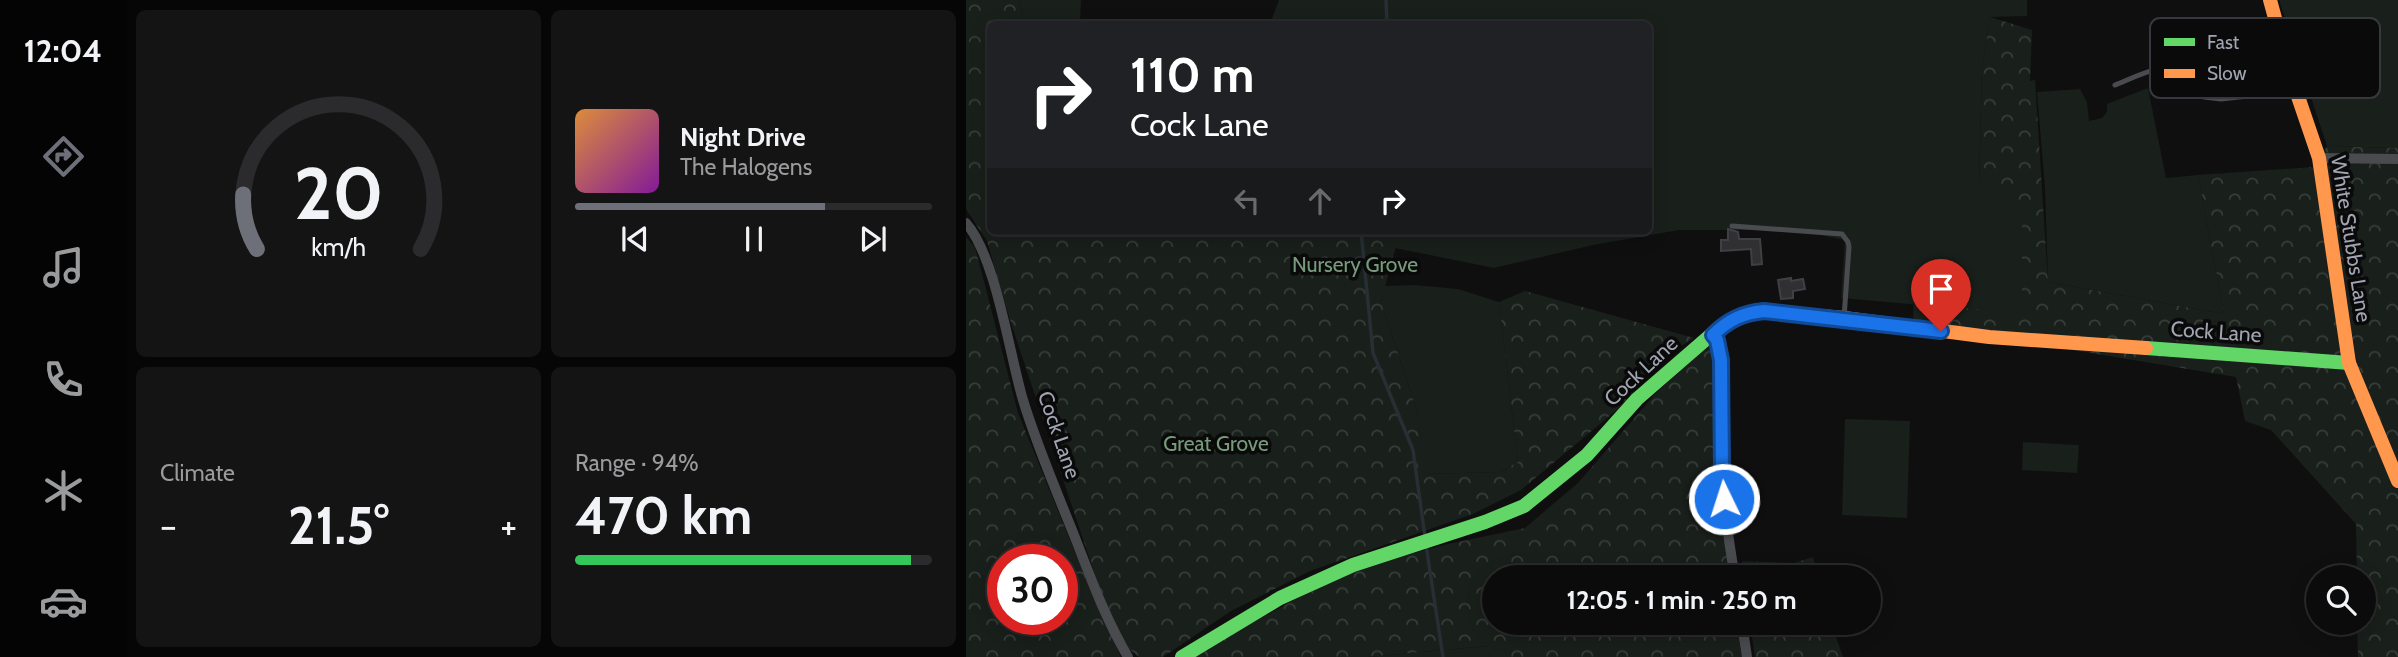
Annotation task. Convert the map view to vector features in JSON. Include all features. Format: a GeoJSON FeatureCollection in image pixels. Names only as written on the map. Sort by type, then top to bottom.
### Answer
{"type":"FeatureCollection","features":[{"type":"Feature","properties":{"kind":"street","name":"White Stubbs Lane"},"geometry":{"type":"LineString","coordinates":[[2270,0],[2275,18]]}},
{"type":"Feature","properties":{"kind":"street","name":"White Stubbs Lane"},"geometry":{"type":"LineString","coordinates":[[2298,98],[2319,158],[2348,363],[2398,481]]}},
{"type":"Feature","properties":{"kind":"street"},"geometry":{"type":"LineString","coordinates":[[2319,158],[2398,159]]}},
{"type":"Feature","properties":{"kind":"street","name":"Cock Lane"},"geometry":{"type":"LineString","coordinates":[[966,223],[974,232],[991,274],[1022,397],[1039,448],[1099,598],[1128,657]]}},
{"type":"Feature","properties":{"kind":"street","name":"Cock Lane"},"geometry":{"type":"LineString","coordinates":[[1182,657],[1280,598],[1353,565],[1485,522],[1524,506],[1587,455],[1637,399],[1734,318],[1752,312],[1843,318],[1989,337],[2348,363]]}},
{"type":"Feature","properties":{"kind":"street"},"geometry":{"type":"LineString","coordinates":[[1713,335],[1717,340],[1721,360],[1722,472],[1733,565]]}},
{"type":"Feature","properties":{"kind":"street"},"geometry":{"type":"LineString","coordinates":[[1744,635],[1747,657]]}},
{"type":"Feature","properties":{"kind":"lane"},"geometry":{"type":"LineString","coordinates":[[2115,85],[2150,71]]}},
{"type":"Feature","properties":{"kind":"lane"},"geometry":{"type":"LineString","coordinates":[[1732,226],[1835,233],[1845,237],[1849,247],[1843,318]]}},
{"type":"Feature","properties":{"kind":"green space","name":"Great Grove"},"geometry":{"type":"Polygon","coordinates":[[[966,0],[1019,0],[1023,21],[987,21],[987,235],[1399,235],[1381,302],[1417,411],[1427,474],[1500,472],[1518,462],[1499,302],[1525,291],[1694,338],[1665,356],[1619,408],[1521,490],[1473,514],[1310,571],[1231,611],[1163,657],[1139,657],[1125,646],[1098,584],[1010,320],[987,241],[966,209],[966,0]]]}},
{"type":"Feature","properties":{"kind":"green space"},"geometry":{"type":"Polygon","coordinates":[[[1019,0],[1081,0],[1080,21],[1023,21],[1019,0]]]}},
{"type":"Feature","properties":{"kind":"green space"},"geometry":{"type":"Polygon","coordinates":[[[1279,0],[2027,0],[2027,16],[1990,17],[1982,69],[1979,187],[2022,202],[2022,314],[1841,298],[1845,240],[1795,230],[1679,230],[1652,235],[1652,21],[1271,21],[1279,0]]]}},
{"type":"Feature","properties":{"kind":"green space"},"geometry":{"type":"Polygon","coordinates":[[[2279,0],[2398,0],[2398,148],[2327,146],[2311,98],[2380,98],[2380,18],[2285,18],[2279,0]]]}},
{"type":"Feature","properties":{"kind":"green space"},"geometry":{"type":"Polygon","coordinates":[[[1990,17],[2032,30],[2030,81],[2035,80],[2048,282],[2224,314],[2198,175],[2313,167],[2327,146],[2398,148],[2398,657],[2358,657],[2357,635],[2376,635],[2376,565],[2357,565],[2356,524],[2271,430],[2245,421],[2236,377],[2025,342],[1914,337],[1913,304],[2022,313],[2022,203],[1979,188],[1982,69],[1990,17]]]}},
{"type":"Feature","properties":{"kind":"green space"},"geometry":{"type":"Polygon","coordinates":[[[2148,88],[2166,178],[2198,175],[2224,314],[2048,282],[2045,188],[2037,92],[2080,89],[2087,102],[2089,121],[2102,118],[2107,112],[2107,104],[2148,88]]]}},
{"type":"Feature","properties":{"kind":"green space"},"geometry":{"type":"Polygon","coordinates":[[[1399,235],[1650,235],[1494,268],[1395,248],[1399,235]]]}},
{"type":"Feature","properties":{"kind":"green space"},"geometry":{"type":"Polygon","coordinates":[[[966,237],[975,247],[1018,413],[1072,544],[987,544],[987,635],[1078,635],[1078,560],[1121,657],[966,657],[966,237]]]}},
{"type":"Feature","properties":{"kind":"green space"},"geometry":{"type":"Polygon","coordinates":[[[1415,285],[1458,289],[1499,302],[1518,462],[1500,472],[1426,474],[1417,411],[1381,302],[1385,286],[1415,285]]]}},
{"type":"Feature","properties":{"kind":"green space"},"geometry":{"type":"Polygon","coordinates":[[[1709,346],[1717,353],[1718,453],[1731,565],[1482,565],[1482,635],[1740,635],[1743,657],[1490,657],[1487,646],[1367,657],[1190,657],[1296,599],[1367,565],[1525,528],[1578,483],[1656,393],[1709,346]]]}},
{"type":"Feature","properties":{"kind":"green space"},"geometry":{"type":"Polygon","coordinates":[[[1845,419],[1910,421],[1907,518],[1842,515],[1845,419]]]}},
{"type":"Feature","properties":{"kind":"green space"},"geometry":{"type":"Polygon","coordinates":[[[2023,442],[2079,445],[2077,473],[2022,470],[2023,442]]]}},
{"type":"Feature","properties":{"kind":"green space"},"geometry":{"type":"Polygon","coordinates":[[[1813,557],[1815,565],[1742,565],[1742,561],[1794,563],[1813,557]]]}},
{"type":"Feature","properties":{"kind":"green space"},"geometry":{"type":"Polygon","coordinates":[[[1752,635],[1835,635],[1843,657],[1755,657],[1752,635]]]}},
{"type":"Feature","properties":{"kind":"green space"},"geometry":{"type":"Polygon","coordinates":[[[1488,646],[1490,657],[1367,657],[1488,646]]]}},
{"type":"Feature","properties":{"kind":"building"},"geometry":{"type":"Polygon","coordinates":[[[1728,229],[1738,232],[1739,239],[1760,239],[1762,264],[1752,265],[1751,249],[1721,251],[1721,240],[1728,240],[1728,229]]]}},
{"type":"Feature","properties":{"kind":"building"},"geometry":{"type":"Polygon","coordinates":[[[1791,278],[1791,281],[1803,279],[1805,289],[1793,291],[1793,298],[1781,299],[1778,280],[1791,278]]]}},
{"type":"Feature","properties":{"kind":"waterway"},"geometry":{"type":"LineString","coordinates":[[1386,0],[1387,21]]}},
{"type":"Feature","properties":{"kind":"waterway"},"geometry":{"type":"LineString","coordinates":[[1361,235],[1373,353],[1413,450],[1425,537]]}},
{"type":"Feature","properties":{"kind":"waterway"},"geometry":{"type":"LineString","coordinates":[[1426,545],[1443,657]]}},
{"type":"Feature","properties":{"kind":"traffic: fast"},"geometry":{"type":"LineString","coordinates":[[1182,657],[1280,598],[1353,565],[1485,522],[1524,506],[1587,455],[1637,399],[1720,327],[1741,316]]}},
{"type":"Feature","properties":{"kind":"traffic: fast"},"geometry":{"type":"LineString","coordinates":[[2146,348],[2349,363]]}},
{"type":"Feature","properties":{"kind":"traffic: slow"},"geometry":{"type":"LineString","coordinates":[[2270,0],[2275,18]]}},
{"type":"Feature","properties":{"kind":"traffic: slow"},"geometry":{"type":"LineString","coordinates":[[2299,98],[2319,158],[2349,363],[2398,481]]}},
{"type":"Feature","properties":{"kind":"traffic: slow"},"geometry":{"type":"LineString","coordinates":[[1741,316],[1764,311],[1844,318],[1989,337],[2146,348]]}},
{"type":"Feature","properties":{"kind":"route"},"geometry":{"type":"LineString","coordinates":[[1724,499],[1721,360],[1720,349],[1713,335],[1720,327],[1743,314],[1764,311],[1941,331]]}},
{"type":"Feature","properties":{"kind":"park label","name":"Nursery Grove"},"geometry":{"type":"Point","coordinates":[1355,265]}}]}
